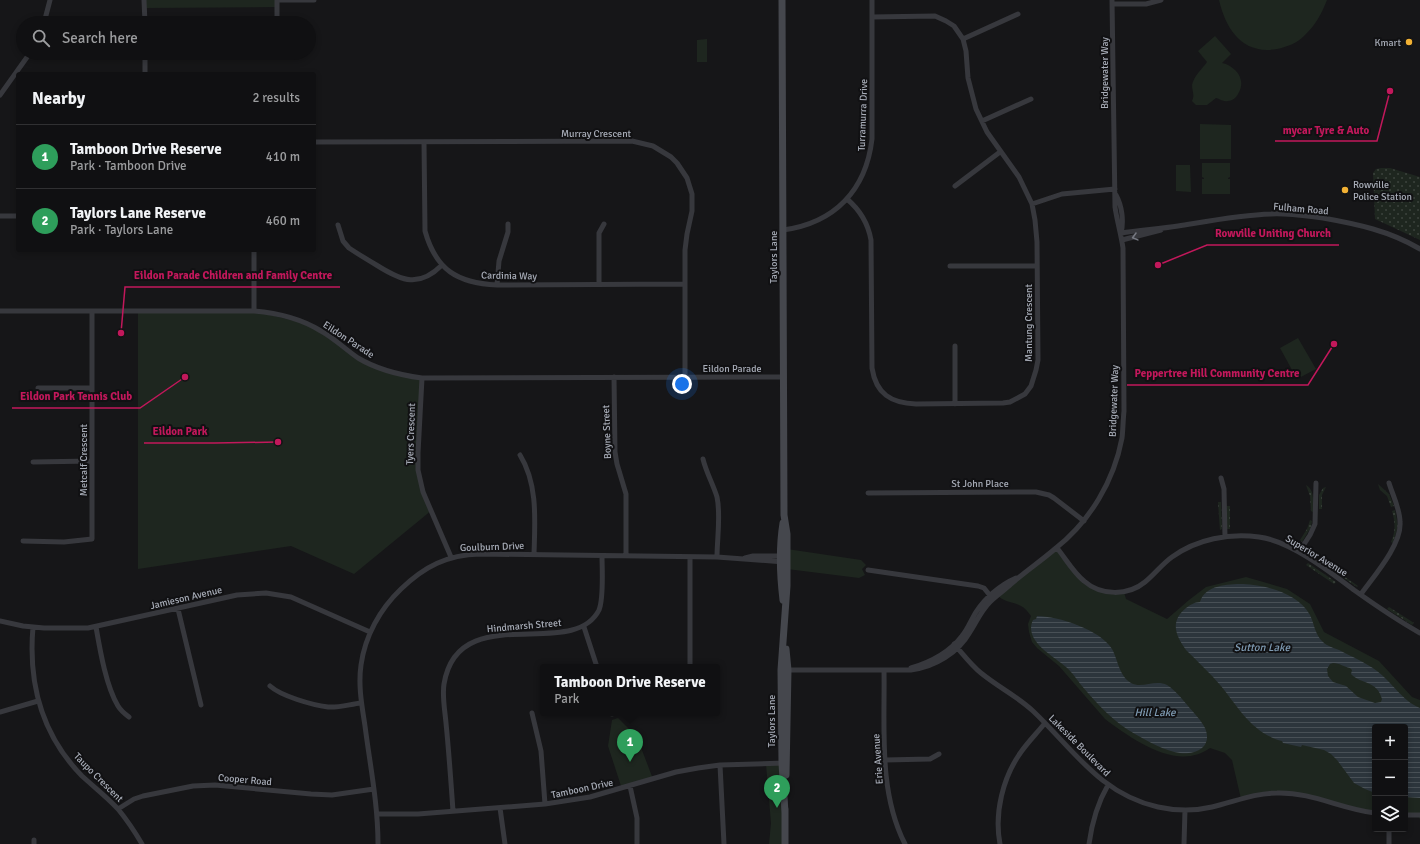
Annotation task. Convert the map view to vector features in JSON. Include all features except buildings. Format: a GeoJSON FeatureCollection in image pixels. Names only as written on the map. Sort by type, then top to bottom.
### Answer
{"type":"FeatureCollection","features":[{"type":"Feature","properties":{"kind":"main road","name":"Taylors Lane"},"geometry":{"type":"LineString","coordinates":[[782,0],[784,515],[781,534],[784,559],[781,587],[785,617],[785,844]]}},
{"type":"Feature","properties":{"kind":"street"},"geometry":{"type":"LineString","coordinates":[[46,16],[50,0]]}},
{"type":"Feature","properties":{"kind":"street"},"geometry":{"type":"LineString","coordinates":[[144,0],[144,16]]}},
{"type":"Feature","properties":{"kind":"street"},"geometry":{"type":"LineString","coordinates":[[277,16],[277,0],[314,0]]}},
{"type":"Feature","properties":{"kind":"street","name":"Turramurra Drive"},"geometry":{"type":"LineString","coordinates":[[783,230],[803,226],[821,219],[839,207],[856,188],[864,174],[871,152],[872,131],[872,0]]}},
{"type":"Feature","properties":{"kind":"street"},"geometry":{"type":"LineString","coordinates":[[1113,2],[1146,4],[1160,0]]}},
{"type":"Feature","properties":{"kind":"street","name":"Bridgewater Way"},"geometry":{"type":"LineString","coordinates":[[784,670],[921,669],[946,657],[970,632],[992,597],[1057,548],[1084,521],[1098,502],[1108,482],[1122,438],[1124,411],[1121,233],[1123,224],[1115,192],[1113,2]]}},
{"type":"Feature","properties":{"kind":"street"},"geometry":{"type":"LineString","coordinates":[[963,39],[1018,14]]}},
{"type":"Feature","properties":{"kind":"street","name":"Mantung Crescent"},"geometry":{"type":"LineString","coordinates":[[847,199],[865,221],[871,240],[872,368],[876,384],[887,397],[904,404],[1003,404],[1016,400],[1029,390],[1035,376],[1038,360],[1036,266],[1037,242],[1032,204],[1019,177],[986,132],[976,109],[970,86],[963,39],[954,26],[935,16],[872,16]]}},
{"type":"Feature","properties":{"kind":"street"},"geometry":{"type":"LineString","coordinates":[[16,72],[25,60]]}},
{"type":"Feature","properties":{"kind":"street"},"geometry":{"type":"LineString","coordinates":[[145,60],[145,72]]}},
{"type":"Feature","properties":{"kind":"street"},"geometry":{"type":"LineString","coordinates":[[0,95],[16,73]]}},
{"type":"Feature","properties":{"kind":"street"},"geometry":{"type":"LineString","coordinates":[[982,121],[1030,98]]}},
{"type":"Feature","properties":{"kind":"street","name":"Murray Crescent"},"geometry":{"type":"LineString","coordinates":[[316,142],[632,141],[653,146],[664,152],[677,162],[687,178],[692,194],[692,211],[686,242],[684,284],[685,377]]}},
{"type":"Feature","properties":{"kind":"street","name":"Cardinia Way"},"geometry":{"type":"LineString","coordinates":[[424,142],[425,231],[433,253],[442,265],[456,276],[471,283],[497,285],[684,284]]}},
{"type":"Feature","properties":{"kind":"street"},"geometry":{"type":"LineString","coordinates":[[955,186],[1000,152]]}},
{"type":"Feature","properties":{"kind":"street"},"geometry":{"type":"LineString","coordinates":[[1032,204],[1062,194],[1115,192]]}},
{"type":"Feature","properties":{"kind":"street","name":"Fulham Road"},"geometry":{"type":"LineString","coordinates":[[1121,233],[1251,215],[1272,214],[1306,216],[1341,221],[1392,235],[1420,249]]}},
{"type":"Feature","properties":{"kind":"street"},"geometry":{"type":"LineString","coordinates":[[0,216],[16,216]]}},
{"type":"Feature","properties":{"kind":"street"},"geometry":{"type":"LineString","coordinates":[[497,285],[499,261],[508,232],[508,224]]}},
{"type":"Feature","properties":{"kind":"street"},"geometry":{"type":"LineString","coordinates":[[599,284],[599,232],[604,224]]}},
{"type":"Feature","properties":{"kind":"street"},"geometry":{"type":"LineString","coordinates":[[338,226],[343,241],[348,248],[398,278],[410,280],[422,278],[431,275],[442,265]]}},
{"type":"Feature","properties":{"kind":"street","name":"Fulham Road"},"geometry":{"type":"LineString","coordinates":[[1122,240],[1176,226]]}},
{"type":"Feature","properties":{"kind":"street"},"geometry":{"type":"LineString","coordinates":[[254,252],[254,311]]}},
{"type":"Feature","properties":{"kind":"street"},"geometry":{"type":"LineString","coordinates":[[950,266],[1036,266]]}},
{"type":"Feature","properties":{"kind":"street","name":"Eildon Parade"},"geometry":{"type":"LineString","coordinates":[[0,311],[254,311],[278,314],[307,324],[325,333],[358,357],[378,368],[400,375],[422,378],[784,377]]}},
{"type":"Feature","properties":{"kind":"street","name":"Metcalf Crescent"},"geometry":{"type":"LineString","coordinates":[[24,541],[54,542],[93,539],[92,311]]}},
{"type":"Feature","properties":{"kind":"street"},"geometry":{"type":"LineString","coordinates":[[955,346],[955,404]]}},
{"type":"Feature","properties":{"kind":"street","name":"Boyne Street"},"geometry":{"type":"LineString","coordinates":[[614,377],[615,452],[626,494],[626,556]]}},
{"type":"Feature","properties":{"kind":"street","name":"Tyers Crescent"},"geometry":{"type":"LineString","coordinates":[[422,378],[418,470],[423,492],[452,557]]}},
{"type":"Feature","properties":{"kind":"street"},"geometry":{"type":"LineString","coordinates":[[38,388],[92,388]]}},
{"type":"Feature","properties":{"kind":"street"},"geometry":{"type":"LineString","coordinates":[[520,456],[527,466],[532,488],[535,513],[534,554]]}},
{"type":"Feature","properties":{"kind":"street"},"geometry":{"type":"LineString","coordinates":[[703,459],[718,503],[717,557]]}},
{"type":"Feature","properties":{"kind":"street"},"geometry":{"type":"LineString","coordinates":[[33,462],[92,461]]}},
{"type":"Feature","properties":{"kind":"street"},"geometry":{"type":"LineString","coordinates":[[1221,478],[1224,489],[1226,537]]}},
{"type":"Feature","properties":{"kind":"street"},"geometry":{"type":"LineString","coordinates":[[1299,552],[1315,524],[1316,483]]}},
{"type":"Feature","properties":{"kind":"street"},"geometry":{"type":"LineString","coordinates":[[1361,594],[1396,544],[1400,531],[1399,514],[1389,484]]}},
{"type":"Feature","properties":{"kind":"street","name":"St John Place"},"geometry":{"type":"LineString","coordinates":[[868,493],[1036,492],[1049,495],[1054,498],[1084,521]]}},
{"type":"Feature","properties":{"kind":"street","name":"Superior Avenue"},"geometry":{"type":"LineString","coordinates":[[1057,548],[1085,582],[1100,590],[1116,593],[1132,589],[1142,584],[1172,557],[1184,549],[1202,542],[1226,537],[1260,537],[1299,552],[1420,633]]}},
{"type":"Feature","properties":{"kind":"street","name":"Goulburn Drive"},"geometry":{"type":"LineString","coordinates":[[378,844],[374,789],[361,703],[361,665],[363,653],[370,632],[389,602],[423,570],[452,557],[480,554],[717,557],[742,558],[752,561],[784,559]]}},
{"type":"Feature","properties":{"kind":"street"},"geometry":{"type":"LineString","coordinates":[[596,664],[584,626],[591,621],[600,608],[602,600],[602,556]]}},
{"type":"Feature","properties":{"kind":"street"},"geometry":{"type":"LineString","coordinates":[[690,557],[690,664]]}},
{"type":"Feature","properties":{"kind":"street"},"geometry":{"type":"LineString","coordinates":[[868,570],[978,586],[984,588],[992,597]]}},
{"type":"Feature","properties":{"kind":"street","name":"Jamieson Avenue"},"geometry":{"type":"LineString","coordinates":[[0,621],[33,627],[67,629],[96,627],[246,593],[278,594],[299,600],[370,632]]}},
{"type":"Feature","properties":{"kind":"street"},"geometry":{"type":"LineString","coordinates":[[178,609],[201,705]]}},
{"type":"Feature","properties":{"kind":"street","name":"Hindmarsh Street"},"geometry":{"type":"LineString","coordinates":[[453,811],[444,685],[448,669],[455,657],[467,645],[483,638],[557,632],[584,626]]}},
{"type":"Feature","properties":{"kind":"street","name":"Taupo Crescent"},"geometry":{"type":"LineString","coordinates":[[33,627],[32,660],[38,702],[50,732],[66,758],[82,776],[118,810],[142,844]]}},
{"type":"Feature","properties":{"kind":"street"},"geometry":{"type":"LineString","coordinates":[[96,627],[102,659],[111,690],[118,706],[129,718]]}},
{"type":"Feature","properties":{"kind":"street","name":"Lakeside Boulevard"},"geometry":{"type":"LineString","coordinates":[[956,646],[982,674],[1016,697],[1045,723],[1093,773],[1108,785],[1143,803],[1164,808],[1185,810],[1207,808],[1255,795],[1278,792],[1305,795],[1346,808],[1372,812]]}},
{"type":"Feature","properties":{"kind":"street","name":"Erie Avenue"},"geometry":{"type":"LineString","coordinates":[[884,670],[885,760],[888,792],[895,819],[905,844]]}},
{"type":"Feature","properties":{"kind":"street"},"geometry":{"type":"LineString","coordinates":[[270,686],[276,692],[327,707],[361,703]]}},
{"type":"Feature","properties":{"kind":"street"},"geometry":{"type":"LineString","coordinates":[[0,712],[38,702]]}},
{"type":"Feature","properties":{"kind":"street"},"geometry":{"type":"LineString","coordinates":[[532,713],[541,751],[546,804]]}},
{"type":"Feature","properties":{"kind":"street"},"geometry":{"type":"LineString","coordinates":[[1000,844],[998,829],[1000,807],[1009,773],[1021,752],[1045,723]]}},
{"type":"Feature","properties":{"kind":"street"},"geometry":{"type":"LineString","coordinates":[[885,760],[930,759],[939,754]]}},
{"type":"Feature","properties":{"kind":"street","name":"Tamboon Drive"},"geometry":{"type":"LineString","coordinates":[[377,814],[418,814],[546,804],[590,797],[676,772],[720,765],[784,763]]}},
{"type":"Feature","properties":{"kind":"street"},"geometry":{"type":"LineString","coordinates":[[720,765],[724,844]]}},
{"type":"Feature","properties":{"kind":"street","name":"Cooper Road"},"geometry":{"type":"LineString","coordinates":[[118,810],[143,796],[200,785],[332,795],[374,789]]}},
{"type":"Feature","properties":{"kind":"street"},"geometry":{"type":"LineString","coordinates":[[1089,844],[1097,807],[1108,785]]}},
{"type":"Feature","properties":{"kind":"street"},"geometry":{"type":"LineString","coordinates":[[630,786],[637,818],[637,844]]}},
{"type":"Feature","properties":{"kind":"street"},"geometry":{"type":"LineString","coordinates":[[500,808],[505,844]]}},
{"type":"Feature","properties":{"kind":"street"},"geometry":{"type":"LineString","coordinates":[[1184,844],[1185,810]]}},
{"type":"Feature","properties":{"kind":"street"},"geometry":{"type":"LineString","coordinates":[[1408,815],[1420,815]]}},
{"type":"Feature","properties":{"kind":"street"},"geometry":{"type":"LineString","coordinates":[[1389,832],[1389,844]]}},
{"type":"Feature","properties":{"kind":"shaded area"},"geometry":{"type":"Polygon","coordinates":[[[144,0],[277,0],[277,7],[144,8],[144,0]]]}},
{"type":"Feature","properties":{"kind":"shaded area"},"geometry":{"type":"Polygon","coordinates":[[[1219,0],[1327,0],[1315,24],[1295,43],[1277,49],[1265,50],[1246,44],[1238,38],[1226,21],[1219,0]]]}},
{"type":"Feature","properties":{"kind":"shaded area"},"geometry":{"type":"Polygon","coordinates":[[[1215,36],[1231,54],[1222,63],[1232,67],[1239,74],[1241,79],[1240,89],[1234,99],[1225,101],[1216,98],[1207,105],[1196,105],[1192,101],[1192,85],[1196,76],[1207,62],[1198,51],[1215,36]]]}},
{"type":"Feature","properties":{"kind":"shaded area"},"geometry":{"type":"Polygon","coordinates":[[[707,39],[707,62],[697,62],[697,40],[707,39]]]}},
{"type":"Feature","properties":{"kind":"shaded area"},"geometry":{"type":"Polygon","coordinates":[[[1200,124],[1231,125],[1231,159],[1200,159],[1200,124]]]}},
{"type":"Feature","properties":{"kind":"shaded area"},"geometry":{"type":"Polygon","coordinates":[[[1202,163],[1230,163],[1230,177],[1228,179],[1230,179],[1230,194],[1202,194],[1202,179],[1204,178],[1202,177],[1202,163]]]}},
{"type":"Feature","properties":{"kind":"shaded area"},"geometry":{"type":"Polygon","coordinates":[[[1176,165],[1190,165],[1191,192],[1176,191],[1176,165]]]}},
{"type":"Feature","properties":{"kind":"shaded area"},"geometry":{"type":"Polygon","coordinates":[[[1390,168],[1420,177],[1420,240],[1375,219],[1373,173],[1376,169],[1390,168]]]}},
{"type":"Feature","properties":{"kind":"shaded area"},"geometry":{"type":"Polygon","coordinates":[[[138,311],[254,311],[307,324],[378,368],[422,378],[418,470],[432,510],[354,574],[291,546],[138,569],[138,311]]]}},
{"type":"Feature","properties":{"kind":"shaded area"},"geometry":{"type":"Polygon","coordinates":[[[1298,338],[1316,369],[1297,379],[1280,348],[1298,338]]]}},
{"type":"Feature","properties":{"kind":"shaded area"},"geometry":{"type":"Polygon","coordinates":[[[1378,484],[1389,494],[1394,506],[1391,507],[1387,496],[1380,490],[1378,484]]]}},
{"type":"Feature","properties":{"kind":"shaded area"},"geometry":{"type":"Polygon","coordinates":[[[1306,485],[1312,493],[1313,512],[1311,511],[1310,496],[1306,485]]]}},
{"type":"Feature","properties":{"kind":"shaded area"},"geometry":{"type":"Polygon","coordinates":[[[1326,487],[1322,495],[1322,509],[1319,509],[1319,495],[1323,488],[1326,487]]]}},
{"type":"Feature","properties":{"kind":"shaded area"},"geometry":{"type":"Polygon","coordinates":[[[1218,502],[1221,502],[1222,529],[1220,530],[1218,502]]]}},
{"type":"Feature","properties":{"kind":"shaded area"},"geometry":{"type":"Polygon","coordinates":[[[1227,506],[1230,506],[1230,529],[1227,529],[1227,506]]]}},
{"type":"Feature","properties":{"kind":"shaded area"},"geometry":{"type":"Polygon","coordinates":[[[1395,510],[1398,526],[1393,543],[1391,542],[1394,534],[1394,519],[1392,511],[1395,510]]]}},
{"type":"Feature","properties":{"kind":"shaded area"},"geometry":{"type":"Polygon","coordinates":[[[1310,520],[1312,521],[1311,527],[1302,542],[1300,540],[1307,529],[1310,520]]]}},
{"type":"Feature","properties":{"kind":"shaded area"},"geometry":{"type":"Polygon","coordinates":[[[1057,548],[1077,574],[1095,588],[1124,592],[1126,599],[1167,619],[1206,587],[1246,577],[1287,589],[1310,604],[1324,632],[1379,661],[1412,697],[1420,700],[1420,819],[1417,815],[1408,815],[1408,724],[1372,724],[1372,812],[1291,793],[1241,799],[1232,760],[1225,753],[1210,748],[1197,754],[1183,756],[1169,755],[1141,743],[1105,719],[1059,666],[1032,642],[1028,624],[1031,616],[1028,612],[1018,604],[1003,599],[997,595],[1057,548]]]}},
{"type":"Feature","properties":{"kind":"shaded area"},"geometry":{"type":"Polygon","coordinates":[[[787,549],[861,560],[866,565],[862,569],[865,575],[859,578],[787,569],[787,549]]]}},
{"type":"Feature","properties":{"kind":"shaded area"},"geometry":{"type":"Polygon","coordinates":[[[1308,563],[1336,582],[1334,584],[1306,565],[1308,563]]]}},
{"type":"Feature","properties":{"kind":"shaded area"},"geometry":{"type":"Polygon","coordinates":[[[1331,567],[1358,586],[1357,587],[1330,569],[1331,567]]]}},
{"type":"Feature","properties":{"kind":"shaded area"},"geometry":{"type":"Polygon","coordinates":[[[1389,607],[1414,623],[1412,625],[1387,609],[1389,607]]]}},
{"type":"Feature","properties":{"kind":"shaded area"},"geometry":{"type":"Polygon","coordinates":[[[618,718],[637,737],[653,779],[622,789],[608,746],[612,720],[618,718]]]}},
{"type":"Feature","properties":{"kind":"shaded area"},"geometry":{"type":"Polygon","coordinates":[[[782,763],[785,844],[769,844],[771,823],[766,764],[782,763]]]}},
{"type":"Feature","properties":{"kind":"water","name":"Sutton Lake"},"geometry":{"type":"Polygon","coordinates":[[[1243,584],[1271,588],[1298,601],[1305,607],[1310,615],[1316,632],[1323,642],[1372,668],[1382,675],[1408,701],[1420,708],[1420,798],[1408,797],[1408,724],[1372,724],[1372,792],[1354,783],[1331,754],[1324,750],[1302,745],[1301,747],[1283,743],[1282,741],[1254,726],[1247,719],[1217,681],[1186,650],[1177,634],[1176,623],[1181,613],[1191,605],[1200,602],[1207,592],[1224,585],[1243,584]],[[1335,663],[1330,664],[1327,669],[1328,676],[1333,682],[1346,686],[1358,697],[1375,703],[1381,702],[1382,699],[1377,689],[1351,674],[1352,670],[1335,663]]]}},
{"type":"Feature","properties":{"kind":"water","name":"Hill Lake"},"geometry":{"type":"Polygon","coordinates":[[[1037,616],[1067,621],[1099,636],[1112,649],[1121,672],[1131,683],[1140,685],[1162,683],[1170,687],[1176,692],[1205,728],[1207,740],[1205,745],[1192,753],[1174,752],[1151,743],[1120,724],[1094,700],[1068,669],[1041,647],[1036,641],[1032,635],[1031,628],[1033,620],[1036,619],[1037,616]]]}},
{"type":"Feature","properties":{"kind":"place","name":"Kmart"},"geometry":{"type":"Point","coordinates":[1409,42]}},
{"type":"Feature","properties":{"kind":"place","name":"mycar Tyre & Auto"},"geometry":{"type":"Point","coordinates":[1390,91]}},
{"type":"Feature","properties":{"kind":"place","name":"Rowville Police Station"},"geometry":{"type":"Point","coordinates":[1345,190]}},
{"type":"Feature","properties":{"kind":"place","name":"Rowville Uniting Church"},"geometry":{"type":"Point","coordinates":[1158,265]}},
{"type":"Feature","properties":{"kind":"place","name":"Eildon Parade Children and Family Centre"},"geometry":{"type":"Point","coordinates":[121,333]}},
{"type":"Feature","properties":{"kind":"place","name":"Peppertree Hill Community Centre"},"geometry":{"type":"Point","coordinates":[1334,344]}},
{"type":"Feature","properties":{"kind":"place","name":"Eildon Park Tennis Club"},"geometry":{"type":"Point","coordinates":[185,377]}},
{"type":"Feature","properties":{"kind":"place","name":"Eildon Park"},"geometry":{"type":"Point","coordinates":[278,442]}},
{"type":"Feature","properties":{"kind":"place","name":"Tamboon Drive Reserve"},"geometry":{"type":"Point","coordinates":[630,762]}},
{"type":"Feature","properties":{"kind":"place","name":"Taylors Lane Reserve"},"geometry":{"type":"Point","coordinates":[777,808]}}]}
